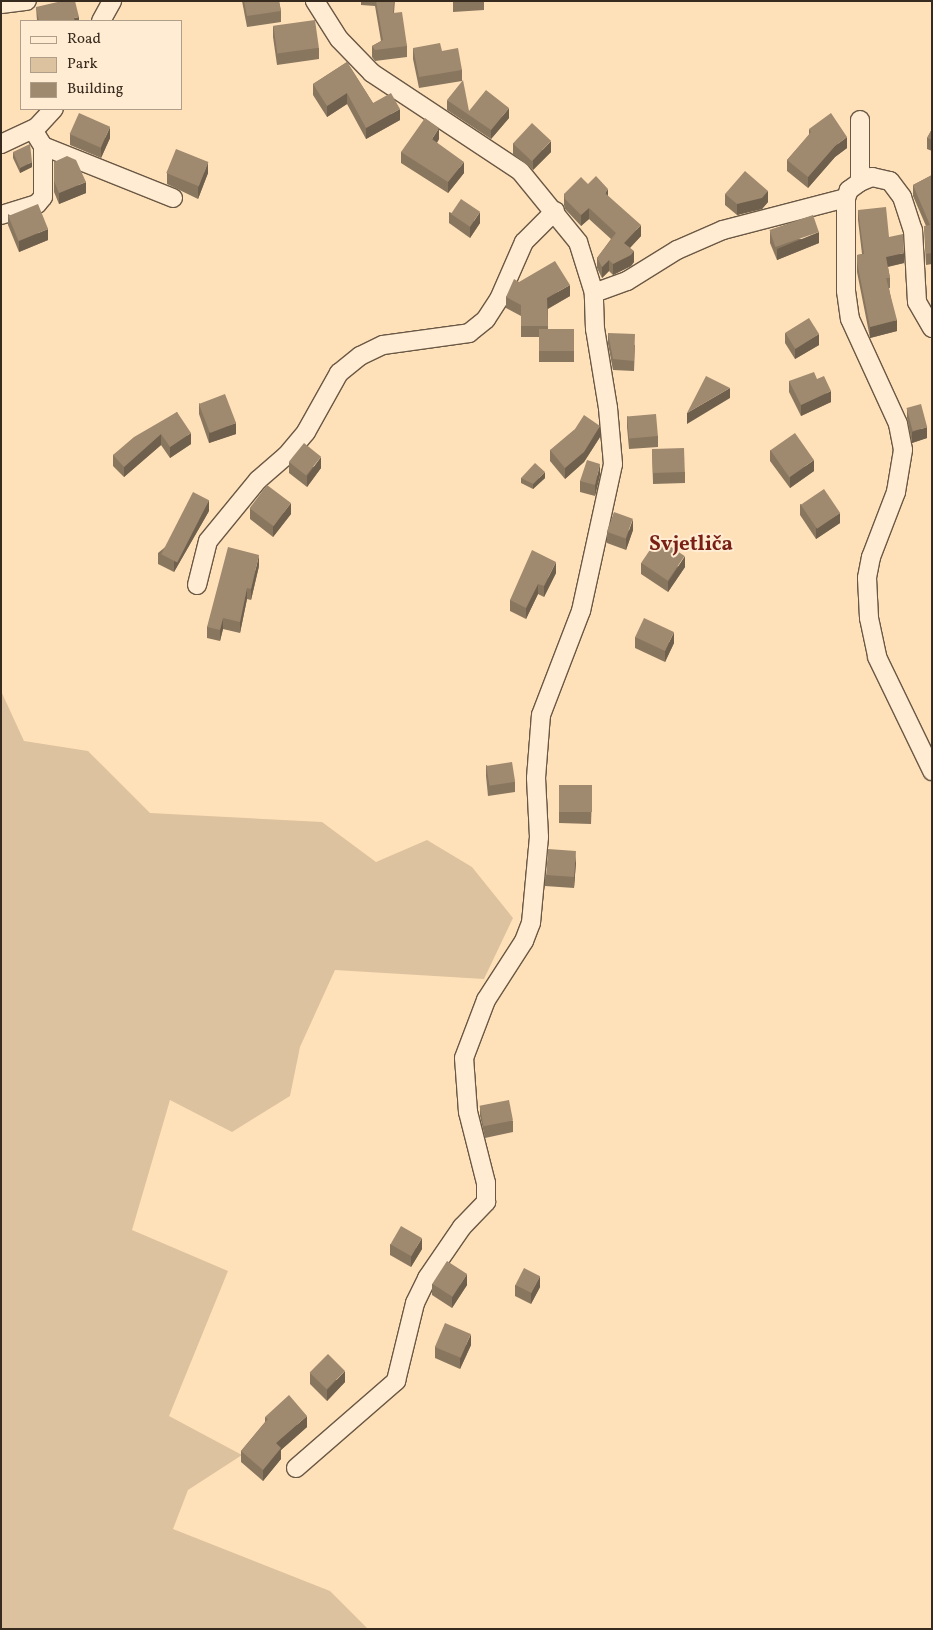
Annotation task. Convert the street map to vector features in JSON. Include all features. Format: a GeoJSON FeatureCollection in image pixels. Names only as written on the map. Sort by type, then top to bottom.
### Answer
{"type":"FeatureCollection","features":[{"type":"Feature","properties":{"kind":"street"},"geometry":{"type":"LineString","coordinates":[[1,4],[27,1]]}},
{"type":"Feature","properties":{"kind":"street"},"geometry":{"type":"LineString","coordinates":[[102,20],[112,1]]}},
{"type":"Feature","properties":{"kind":"street"},"geometry":{"type":"LineString","coordinates":[[296,1468],[396,1381],[415,1303],[427,1278],[462,1227],[486,1202],[486,1182],[468,1112],[464,1058],[486,1000],[524,941],[531,923],[539,837],[536,778],[540,715],[581,611],[613,464],[608,408],[595,330],[594,293],[578,242],[555,211],[520,171],[372,73],[339,39],[315,1]]}},
{"type":"Feature","properties":{"kind":"street"},"geometry":{"type":"LineString","coordinates":[[1,144],[33,130],[46,121],[53,110]]}},
{"type":"Feature","properties":{"kind":"street"},"geometry":{"type":"LineString","coordinates":[[860,120],[860,182]]}},
{"type":"Feature","properties":{"kind":"street"},"geometry":{"type":"LineString","coordinates":[[1,215],[37,204],[43,197],[43,146],[33,130]]}},
{"type":"Feature","properties":{"kind":"street"},"geometry":{"type":"LineString","coordinates":[[43,146],[173,198]]}},
{"type":"Feature","properties":{"kind":"street"},"geometry":{"type":"LineString","coordinates":[[932,328],[917,302],[913,230],[902,197],[890,181],[872,177],[860,182],[848,190],[846,198],[844,265],[850,319],[898,424],[903,450],[896,492],[871,557],[867,578],[869,618],[877,657],[932,771]]}},
{"type":"Feature","properties":{"kind":"street"},"geometry":{"type":"LineString","coordinates":[[594,293],[627,280],[677,250],[723,230],[846,198]]}},
{"type":"Feature","properties":{"kind":"street"},"geometry":{"type":"LineString","coordinates":[[197,585],[208,541],[258,480],[286,456],[306,432],[339,374],[360,356],[383,345],[469,333],[486,319],[499,299],[524,242],[555,211]]}},
{"type":"Feature","properties":{"kind":"green space"},"geometry":{"type":"Polygon","coordinates":[[[1,691],[24,741],[88,751],[150,813],[322,822],[376,862],[427,840],[472,867],[513,918],[484,979],[335,970],[300,1047],[290,1096],[232,1132],[170,1100],[132,1230],[228,1271],[169,1416],[242,1455],[188,1490],[173,1529],[330,1591],[368,1629],[1,1629],[1,691]]]}},
{"type":"Feature","properties":{"kind":"building"},"geometry":{"type":"Polygon","coordinates":[[[62,1],[75,1],[79,17],[74,18],[75,20],[39,20],[36,7],[62,1]]]}},
{"type":"Feature","properties":{"kind":"building"},"geometry":{"type":"Polygon","coordinates":[[[244,1],[279,1],[281,11],[247,16],[244,1]]]}},
{"type":"Feature","properties":{"kind":"building"},"geometry":{"type":"Polygon","coordinates":[[[376,1],[394,1],[393,13],[402,12],[407,46],[375,50],[372,46],[383,40],[376,1]]]}},
{"type":"Feature","properties":{"kind":"building"},"geometry":{"type":"Polygon","coordinates":[[[315,20],[319,48],[277,54],[273,26],[315,20]]]}},
{"type":"Feature","properties":{"kind":"building"},"geometry":{"type":"Polygon","coordinates":[[[440,43],[442,51],[458,48],[462,70],[419,77],[413,48],[440,43]]]}},
{"type":"Feature","properties":{"kind":"building"},"geometry":{"type":"Polygon","coordinates":[[[347,62],[373,103],[391,93],[400,109],[366,128],[347,93],[327,106],[313,84],[347,62]]]}},
{"type":"Feature","properties":{"kind":"building"},"geometry":{"type":"Polygon","coordinates":[[[463,80],[469,111],[486,90],[509,108],[491,130],[447,100],[463,80]]]}},
{"type":"Feature","properties":{"kind":"building"},"geometry":{"type":"Polygon","coordinates":[[[79,113],[110,127],[101,148],[70,134],[79,113]]]}},
{"type":"Feature","properties":{"kind":"building"},"geometry":{"type":"Polygon","coordinates":[[[831,113],[847,137],[835,146],[808,177],[787,160],[811,132],[809,129],[831,113]]]}},
{"type":"Feature","properties":{"kind":"building"},"geometry":{"type":"Polygon","coordinates":[[[425,118],[439,128],[432,139],[464,162],[448,182],[401,152],[425,118]]]}},
{"type":"Feature","properties":{"kind":"building"},"geometry":{"type":"Polygon","coordinates":[[[532,123],[551,141],[532,161],[513,143],[532,123]]]}},
{"type":"Feature","properties":{"kind":"building"},"geometry":{"type":"Polygon","coordinates":[[[932,129],[932,140],[927,138],[932,129]]]}},
{"type":"Feature","properties":{"kind":"building"},"geometry":{"type":"Polygon","coordinates":[[[30,144],[32,162],[20,168],[13,152],[30,144]]]}},
{"type":"Feature","properties":{"kind":"building"},"geometry":{"type":"Polygon","coordinates":[[[176,149],[208,162],[199,186],[166,173],[176,149]]]}},
{"type":"Feature","properties":{"kind":"building"},"geometry":{"type":"Polygon","coordinates":[[[67,156],[76,160],[86,182],[59,193],[54,181],[54,162],[67,156]]]}},
{"type":"Feature","properties":{"kind":"building"},"geometry":{"type":"Polygon","coordinates":[[[745,171],[768,191],[762,198],[737,204],[725,194],[745,171]]]}},
{"type":"Feature","properties":{"kind":"building"},"geometry":{"type":"Polygon","coordinates":[[[932,175],[932,253],[926,254],[924,226],[930,225],[913,185],[932,175]]]}},
{"type":"Feature","properties":{"kind":"building"},"geometry":{"type":"Polygon","coordinates":[[[596,176],[608,189],[605,193],[641,225],[624,243],[634,251],[631,255],[613,264],[609,260],[602,267],[597,258],[616,233],[589,208],[581,215],[565,199],[564,194],[581,177],[588,184],[596,176]]]}},
{"type":"Feature","properties":{"kind":"building"},"geometry":{"type":"Polygon","coordinates":[[[461,199],[480,212],[470,227],[451,214],[461,199]]]}},
{"type":"Feature","properties":{"kind":"building"},"geometry":{"type":"Polygon","coordinates":[[[38,204],[48,229],[18,241],[8,216],[38,204]]]}},
{"type":"Feature","properties":{"kind":"building"},"geometry":{"type":"Polygon","coordinates":[[[886,207],[889,237],[903,234],[904,253],[886,257],[890,278],[886,278],[897,320],[870,327],[857,262],[857,255],[864,254],[858,210],[886,207]]]}},
{"type":"Feature","properties":{"kind":"building"},"geometry":{"type":"Polygon","coordinates":[[[813,215],[819,232],[775,247],[770,230],[813,215]]]}},
{"type":"Feature","properties":{"kind":"building"},"geometry":{"type":"Polygon","coordinates":[[[555,261],[570,285],[547,298],[548,326],[521,326],[521,305],[506,297],[514,279],[519,282],[555,261]]]}},
{"type":"Feature","properties":{"kind":"building"},"geometry":{"type":"Polygon","coordinates":[[[809,318],[819,334],[795,349],[785,333],[809,318]]]}},
{"type":"Feature","properties":{"kind":"building"},"geometry":{"type":"Polygon","coordinates":[[[539,329],[574,329],[574,351],[539,351],[539,329]]]}},
{"type":"Feature","properties":{"kind":"building"},"geometry":{"type":"Polygon","coordinates":[[[608,333],[635,334],[634,361],[613,359],[608,333]]]}},
{"type":"Feature","properties":{"kind":"building"},"geometry":{"type":"Polygon","coordinates":[[[814,372],[817,379],[824,376],[831,391],[801,405],[789,381],[814,372]]]}},
{"type":"Feature","properties":{"kind":"building"},"geometry":{"type":"Polygon","coordinates":[[[706,376],[730,388],[687,413],[706,376]]]}},
{"type":"Feature","properties":{"kind":"building"},"geometry":{"type":"Polygon","coordinates":[[[225,394],[236,423],[210,433],[199,404],[225,394]]]}},
{"type":"Feature","properties":{"kind":"building"},"geometry":{"type":"Polygon","coordinates":[[[921,404],[927,427],[913,431],[907,408],[921,404]]]}},
{"type":"Feature","properties":{"kind":"building"},"geometry":{"type":"Polygon","coordinates":[[[177,412],[191,433],[170,447],[161,434],[124,467],[113,455],[134,437],[177,412]]]}},
{"type":"Feature","properties":{"kind":"building"},"geometry":{"type":"Polygon","coordinates":[[[656,414],[658,436],[629,438],[627,417],[656,414]]]}},
{"type":"Feature","properties":{"kind":"building"},"geometry":{"type":"Polygon","coordinates":[[[584,415],[600,426],[584,452],[565,468],[550,450],[575,429],[584,415]]]}},
{"type":"Feature","properties":{"kind":"building"},"geometry":{"type":"Polygon","coordinates":[[[795,433],[814,460],[789,477],[770,450],[795,433]]]}},
{"type":"Feature","properties":{"kind":"building"},"geometry":{"type":"Polygon","coordinates":[[[304,443],[321,457],[306,475],[289,462],[304,443]]]}},
{"type":"Feature","properties":{"kind":"building"},"geometry":{"type":"Polygon","coordinates":[[[684,448],[685,472],[653,473],[652,449],[684,448]]]}},
{"type":"Feature","properties":{"kind":"building"},"geometry":{"type":"Polygon","coordinates":[[[587,460],[600,464],[595,485],[580,481],[587,460]]]}},
{"type":"Feature","properties":{"kind":"building"},"geometry":{"type":"Polygon","coordinates":[[[535,463],[545,472],[533,484],[521,478],[535,463]]]}},
{"type":"Feature","properties":{"kind":"building"},"geometry":{"type":"Polygon","coordinates":[[[267,485],[291,503],[274,526],[250,508],[267,485]]]}},
{"type":"Feature","properties":{"kind":"building"},"geometry":{"type":"Polygon","coordinates":[[[824,489],[840,513],[817,529],[801,505],[824,489]]]}},
{"type":"Feature","properties":{"kind":"building"},"geometry":{"type":"Polygon","coordinates":[[[193,492],[209,500],[177,563],[161,554],[193,492]]]}},
{"type":"Feature","properties":{"kind":"building"},"geometry":{"type":"Polygon","coordinates":[[[614,512],[633,519],[626,539],[607,532],[614,512]]]}},
{"type":"Feature","properties":{"kind":"building"},"geometry":{"type":"Polygon","coordinates":[[[658,538],[685,556],[668,581],[641,563],[658,538]]]}},
{"type":"Feature","properties":{"kind":"building"},"geometry":{"type":"Polygon","coordinates":[[[228,547],[259,555],[251,589],[247,588],[240,622],[223,618],[220,630],[207,627],[228,547]]]}},
{"type":"Feature","properties":{"kind":"building"},"geometry":{"type":"Polygon","coordinates":[[[532,550],[556,562],[544,586],[538,584],[526,608],[510,600],[532,550]]]}},
{"type":"Feature","properties":{"kind":"building"},"geometry":{"type":"Polygon","coordinates":[[[644,618],[674,632],[665,651],[635,637],[644,618]]]}},
{"type":"Feature","properties":{"kind":"building"},"geometry":{"type":"Polygon","coordinates":[[[512,762],[515,782],[489,786],[486,766],[512,762]]]}},
{"type":"Feature","properties":{"kind":"building"},"geometry":{"type":"Polygon","coordinates":[[[559,785],[592,785],[592,812],[559,812],[559,785]]]}},
{"type":"Feature","properties":{"kind":"building"},"geometry":{"type":"Polygon","coordinates":[[[548,849],[576,851],[574,877],[546,875],[548,849]]]}},
{"type":"Feature","properties":{"kind":"building"},"geometry":{"type":"Polygon","coordinates":[[[509,1100],[513,1121],[484,1126],[480,1106],[509,1100]]]}},
{"type":"Feature","properties":{"kind":"building"},"geometry":{"type":"Polygon","coordinates":[[[401,1226],[422,1238],[411,1256],[390,1244],[401,1226]]]}},
{"type":"Feature","properties":{"kind":"building"},"geometry":{"type":"Polygon","coordinates":[[[447,1261],[467,1274],[452,1297],[432,1284],[447,1261]]]}},
{"type":"Feature","properties":{"kind":"building"},"geometry":{"type":"Polygon","coordinates":[[[524,1268],[540,1276],[531,1293],[515,1285],[524,1268]]]}},
{"type":"Feature","properties":{"kind":"building"},"geometry":{"type":"Polygon","coordinates":[[[445,1323],[471,1334],[461,1358],[435,1347],[445,1323]]]}},
{"type":"Feature","properties":{"kind":"building"},"geometry":{"type":"Polygon","coordinates":[[[328,1354],[345,1371],[327,1389],[310,1372],[328,1354]]]}},
{"type":"Feature","properties":{"kind":"building"},"geometry":{"type":"Polygon","coordinates":[[[289,1395],[307,1416],[276,1443],[281,1448],[263,1470],[241,1451],[268,1419],[265,1417],[289,1395]]]}},
{"type":"Feature","properties":{"kind":"district","name":"Svjetliča"},"geometry":{"type":"Point","coordinates":[691,545]}}]}
